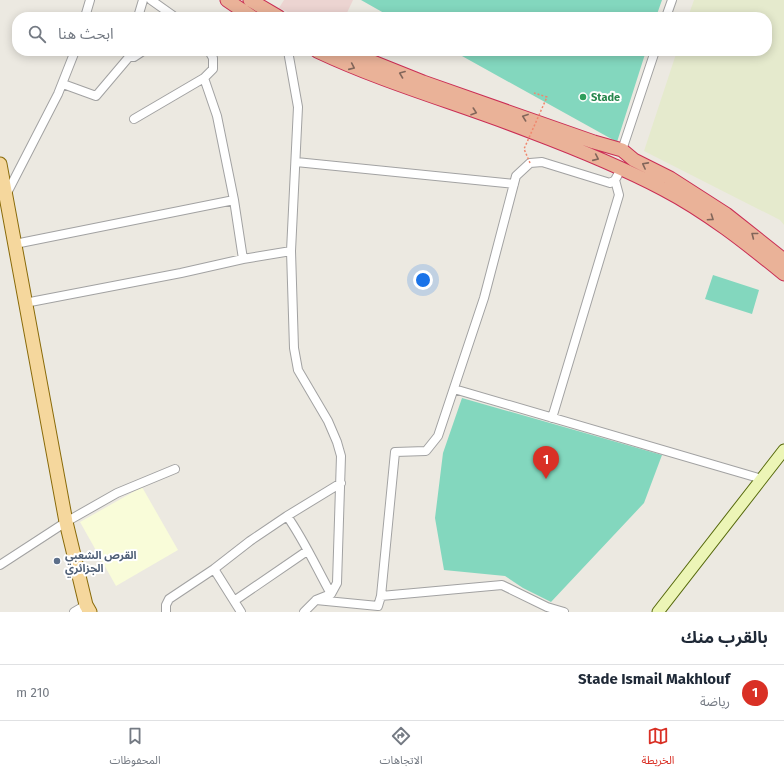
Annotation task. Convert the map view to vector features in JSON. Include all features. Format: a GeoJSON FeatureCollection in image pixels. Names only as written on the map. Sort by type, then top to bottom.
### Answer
{"type":"FeatureCollection","features":[{"type":"Feature","properties":{"kind":"highway"},"geometry":{"type":"LineString","coordinates":[[227,0],[245,12]]}},
{"type":"Feature","properties":{"kind":"highway"},"geometry":{"type":"LineString","coordinates":[[250,0],[270,12]]}},
{"type":"Feature","properties":{"kind":"highway"},"geometry":{"type":"LineString","coordinates":[[328,56],[359,70],[532,131],[595,157],[618,175],[663,189],[693,207],[750,246],[784,274]]}},
{"type":"Feature","properties":{"kind":"highway"},"geometry":{"type":"LineString","coordinates":[[359,56],[424,82],[594,142],[622,150],[634,160],[670,178],[726,214],[784,260]]}},
{"type":"Feature","properties":{"kind":"main road"},"geometry":{"type":"LineString","coordinates":[[0,164],[66,522],[88,608]]}},
{"type":"Feature","properties":{"kind":"main road"},"geometry":{"type":"LineString","coordinates":[[658,612],[784,450]]}},
{"type":"Feature","properties":{"kind":"street"},"geometry":{"type":"LineString","coordinates":[[86,12],[90,0]]}},
{"type":"Feature","properties":{"kind":"street"},"geometry":{"type":"LineString","coordinates":[[139,12],[143,0]]}},
{"type":"Feature","properties":{"kind":"street"},"geometry":{"type":"LineString","coordinates":[[151,0],[168,12]]}},
{"type":"Feature","properties":{"kind":"street"},"geometry":{"type":"LineString","coordinates":[[668,12],[672,0]]}},
{"type":"Feature","properties":{"kind":"street"},"geometry":{"type":"LineString","coordinates":[[6,195],[63,84],[73,56]]}},
{"type":"Feature","properties":{"kind":"street"},"geometry":{"type":"LineString","coordinates":[[63,84],[96,96],[128,56]]}},
{"type":"Feature","properties":{"kind":"street"},"geometry":{"type":"LineString","coordinates":[[134,119],[204,78],[213,69],[212,56]]}},
{"type":"Feature","properties":{"kind":"street"},"geometry":{"type":"LineString","coordinates":[[289,56],[298,107],[291,251],[294,348],[298,370],[328,421],[341,456],[337,583],[331,594],[316,600],[304,612]]}},
{"type":"Feature","properties":{"kind":"street"},"geometry":{"type":"LineString","coordinates":[[622,150],[653,56]]}},
{"type":"Feature","properties":{"kind":"street"},"geometry":{"type":"LineString","coordinates":[[204,78],[217,116],[234,200],[243,259]]}},
{"type":"Feature","properties":{"kind":"street"},"geometry":{"type":"LineString","coordinates":[[296,162],[514,184]]}},
{"type":"Feature","properties":{"kind":"street"},"geometry":{"type":"LineString","coordinates":[[316,600],[377,609],[381,596],[395,452],[426,451],[438,436],[484,298],[516,176],[530,163],[542,162],[610,183],[618,175]]}},
{"type":"Feature","properties":{"kind":"street"},"geometry":{"type":"LineString","coordinates":[[552,418],[619,195],[618,175]]}},
{"type":"Feature","properties":{"kind":"street"},"geometry":{"type":"LineString","coordinates":[[15,244],[234,200]]}},
{"type":"Feature","properties":{"kind":"street"},"geometry":{"type":"LineString","coordinates":[[25,303],[181,273],[243,259],[291,251]]}},
{"type":"Feature","properties":{"kind":"street"},"geometry":{"type":"LineString","coordinates":[[454,389],[762,479]]}},
{"type":"Feature","properties":{"kind":"street"},"geometry":{"type":"LineString","coordinates":[[0,565],[66,522],[116,493],[175,468]]}},
{"type":"Feature","properties":{"kind":"street"},"geometry":{"type":"LineString","coordinates":[[166,612],[166,605],[169,600],[214,569],[250,541],[341,483]]}},
{"type":"Feature","properties":{"kind":"street"},"geometry":{"type":"LineString","coordinates":[[287,516],[301,536],[307,551],[331,594]]}},
{"type":"Feature","properties":{"kind":"street"},"geometry":{"type":"LineString","coordinates":[[234,601],[307,551]]}},
{"type":"Feature","properties":{"kind":"street"},"geometry":{"type":"LineString","coordinates":[[214,569],[241,612]]}},
{"type":"Feature","properties":{"kind":"street"},"geometry":{"type":"LineString","coordinates":[[381,596],[502,585],[547,607],[564,612]]}},
{"type":"Feature","properties":{"kind":"street"},"geometry":{"type":"LineString","coordinates":[[74,612],[88,608]]}},
{"type":"Feature","properties":{"kind":"path"},"geometry":{"type":"LineString","coordinates":[[530,163],[524,149],[547,97],[534,93]]}},
{"type":"Feature","properties":{"kind":"shaded area"},"geometry":{"type":"Polygon","coordinates":[[[284,0],[353,0],[347,12],[287,12],[279,8],[284,0]]]}},
{"type":"Feature","properties":{"kind":"shaded area"},"geometry":{"type":"Polygon","coordinates":[[[694,0],[784,0],[784,225],[780,220],[644,151],[675,56],[772,56],[772,12],[690,12],[694,0]]]}},
{"type":"Feature","properties":{"kind":"shaded area"},"geometry":{"type":"Polygon","coordinates":[[[142,487],[178,550],[116,586],[80,522],[142,487]]]}},
{"type":"Feature","properties":{"kind":"green space"},"geometry":{"type":"Polygon","coordinates":[[[361,0],[662,0],[658,12],[382,12],[361,0]]]}},
{"type":"Feature","properties":{"kind":"green space","name":"Stade"},"geometry":{"type":"Polygon","coordinates":[[[462,56],[644,56],[617,142],[462,56]]]}},
{"type":"Feature","properties":{"kind":"green space"},"geometry":{"type":"Polygon","coordinates":[[[713,275],[759,290],[752,314],[705,299],[713,275]]]}},
{"type":"Feature","properties":{"kind":"green space"},"geometry":{"type":"Polygon","coordinates":[[[462,398],[662,455],[644,503],[551,602],[523,588],[505,576],[444,570],[435,518],[443,453],[462,398]]]}},
{"type":"Feature","properties":{"kind":"place","name":"Stade"},"geometry":{"type":"Point","coordinates":[583,97]}},
{"type":"Feature","properties":{"kind":"place","name":"Stade Ismail Makhlouf"},"geometry":{"type":"Point","coordinates":[546,479]}},
{"type":"Feature","properties":{"kind":"place","name":"القرص الشعبي الجزائري"},"geometry":{"type":"Point","coordinates":[57,561]}}]}
